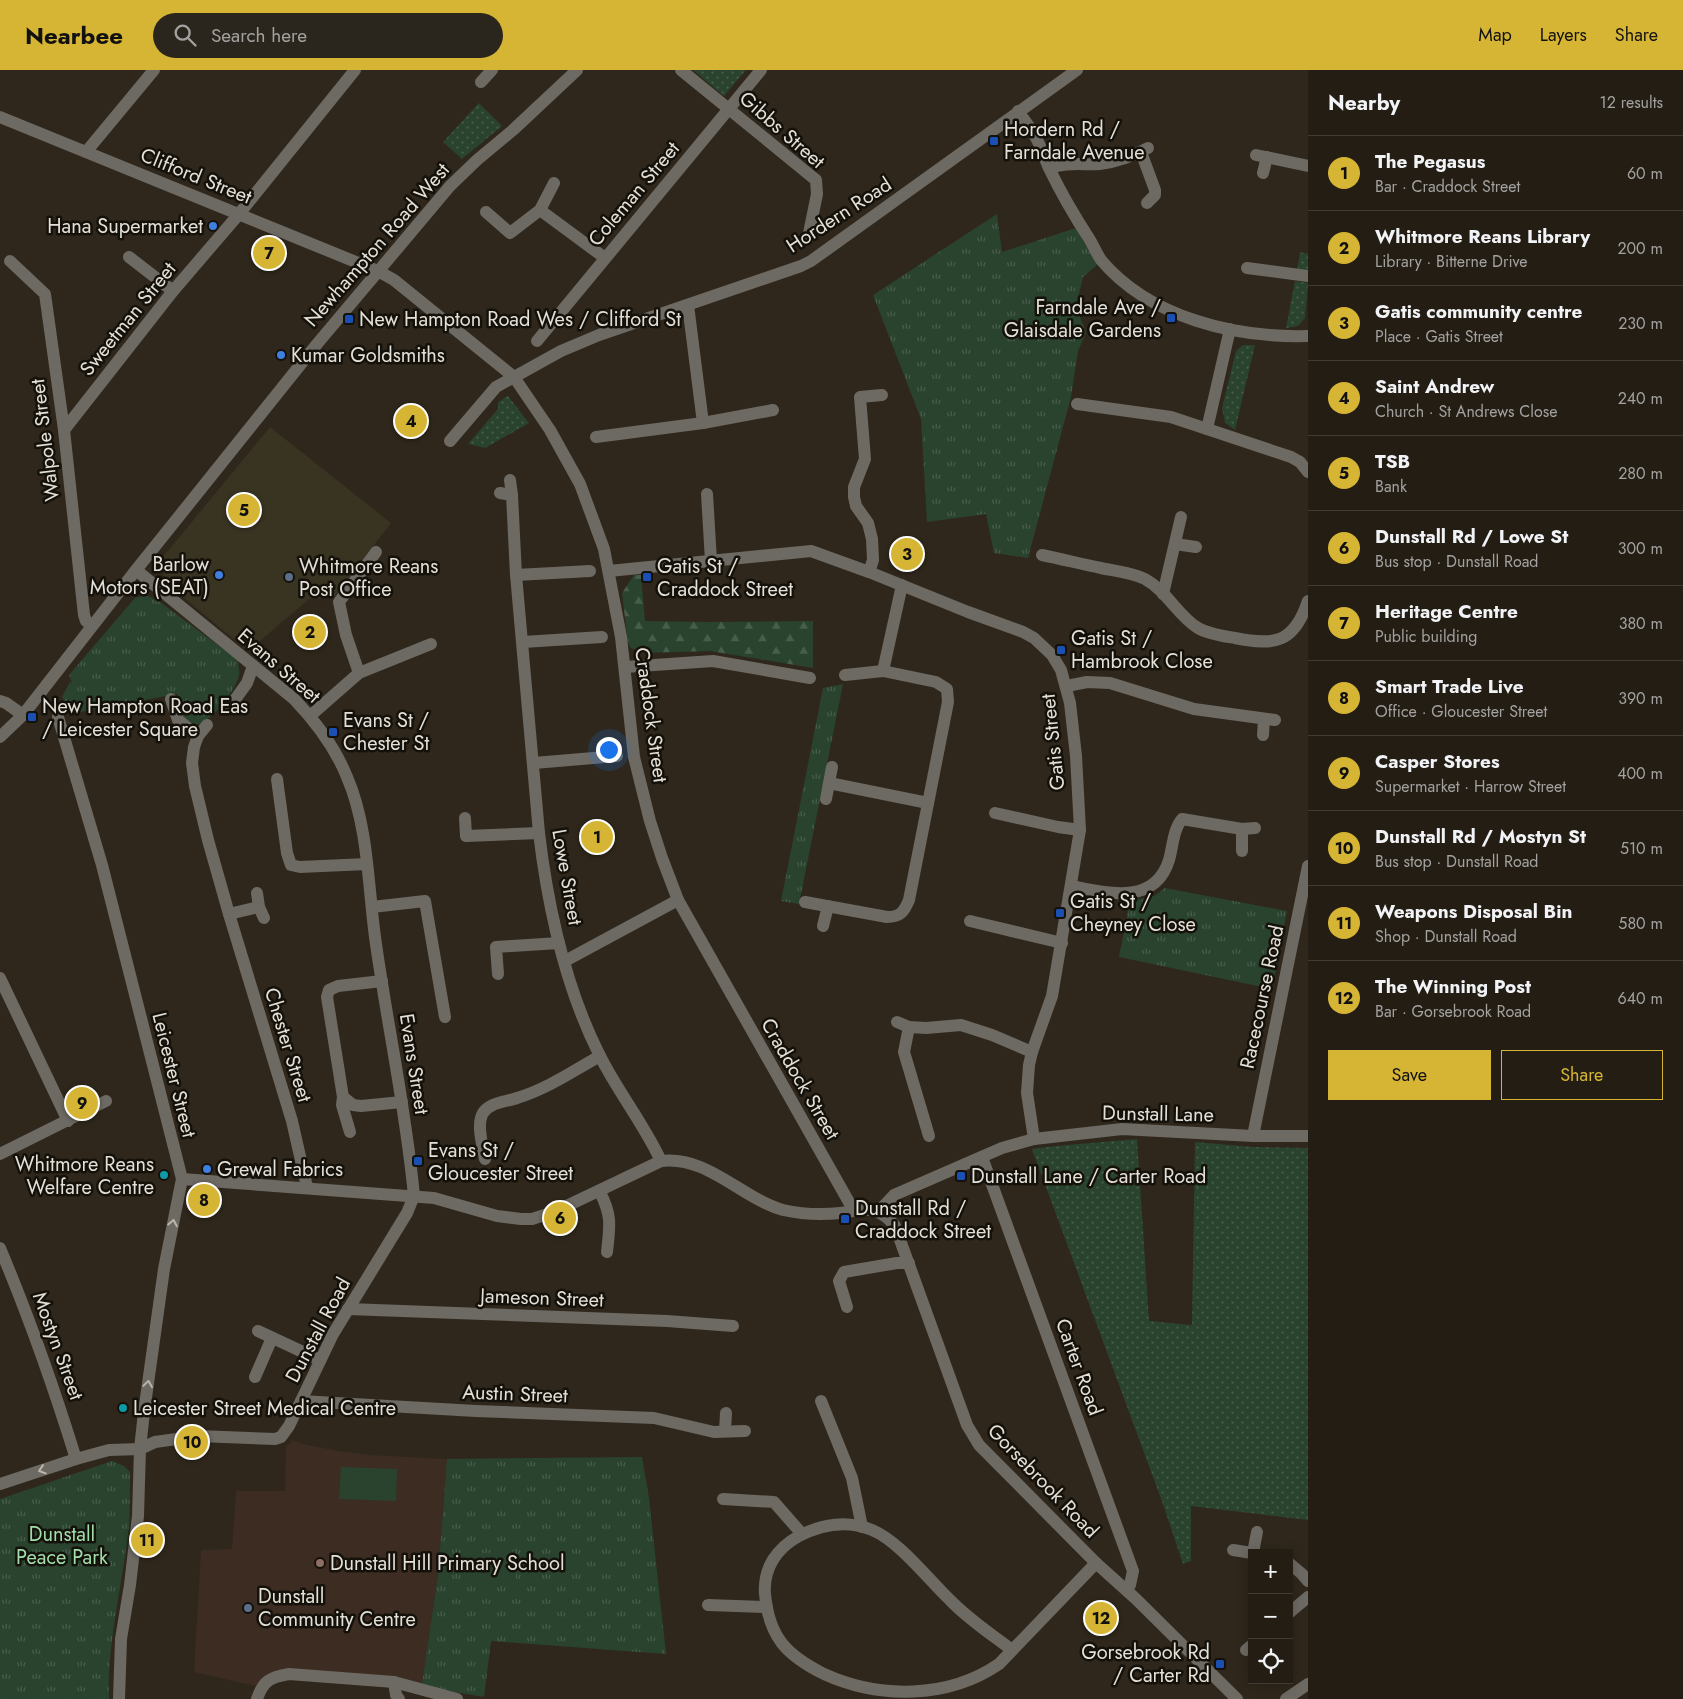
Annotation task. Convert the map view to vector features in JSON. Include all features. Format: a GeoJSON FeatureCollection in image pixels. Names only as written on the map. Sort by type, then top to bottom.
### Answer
{"type":"FeatureCollection","features":[{"type":"Feature","properties":{"kind":"street"},"geometry":{"type":"LineString","coordinates":[[86,152],[154,70]]}},
{"type":"Feature","properties":{"kind":"street","name":"Sweetman Street"},"geometry":{"type":"LineString","coordinates":[[64,430],[173,291],[239,214],[355,70]]}},
{"type":"Feature","properties":{"kind":"street"},"geometry":{"type":"LineString","coordinates":[[481,82],[492,70]]}},
{"type":"Feature","properties":{"kind":"street","name":"Gibbs Street"},"geometry":{"type":"LineString","coordinates":[[681,70],[816,180],[817,194],[808,238]]}},
{"type":"Feature","properties":{"kind":"street","name":"Coleman Street"},"geometry":{"type":"LineString","coordinates":[[537,341],[761,70]]}},
{"type":"Feature","properties":{"kind":"street","name":"Hordern Road"},"geometry":{"type":"LineString","coordinates":[[450,441],[496,387],[578,343],[811,261],[1076,70]]}},
{"type":"Feature","properties":{"kind":"street","name":"Newhampton Road West"},"geometry":{"type":"LineString","coordinates":[[0,737],[23,715],[136,570],[378,271],[450,186],[513,130],[571,72]]}},
{"type":"Feature","properties":{"kind":"street"},"geometry":{"type":"LineString","coordinates":[[1018,111],[1035,136],[1049,168],[1100,259],[1136,291],[1170,311],[1187,318],[1230,330],[1284,336],[1308,336],[1308,328]]}},
{"type":"Feature","properties":{"kind":"street","name":"Clifford Street"},"geometry":{"type":"LineString","coordinates":[[0,117],[378,271],[394,280],[514,377]]}},
{"type":"Feature","properties":{"kind":"street"},"geometry":{"type":"LineString","coordinates":[[1049,168],[1069,163],[1109,162],[1145,150],[1156,193],[1154,198],[1147,204]]}},
{"type":"Feature","properties":{"kind":"street"},"geometry":{"type":"LineString","coordinates":[[1263,173],[1261,156],[1308,166]]}},
{"type":"Feature","properties":{"kind":"street"},"geometry":{"type":"LineString","coordinates":[[486,212],[510,234],[540,210],[554,184]]}},
{"type":"Feature","properties":{"kind":"street"},"geometry":{"type":"LineString","coordinates":[[540,210],[605,258]]}},
{"type":"Feature","properties":{"kind":"street"},"geometry":{"type":"LineString","coordinates":[[129,257],[173,291]]}},
{"type":"Feature","properties":{"kind":"street","name":"Walpole Street"},"geometry":{"type":"LineString","coordinates":[[10,261],[45,294],[64,430],[84,615],[86,621],[92,626]]}},
{"type":"Feature","properties":{"kind":"street"},"geometry":{"type":"LineString","coordinates":[[1247,268],[1308,276]]}},
{"type":"Feature","properties":{"kind":"street"},"geometry":{"type":"LineString","coordinates":[[688,305],[703,423]]}},
{"type":"Feature","properties":{"kind":"street"},"geometry":{"type":"LineString","coordinates":[[1207,429],[1230,330]]}},
{"type":"Feature","properties":{"kind":"street","name":"Craddock Street"},"geometry":{"type":"LineString","coordinates":[[514,377],[550,430],[580,484],[602,541],[609,570],[625,667],[634,757],[639,782],[650,821],[678,900],[854,1211]]}},
{"type":"Feature","properties":{"kind":"street"},"geometry":{"type":"LineString","coordinates":[[869,572],[873,560],[872,539],[868,523],[856,506],[854,497],[854,486],[865,459],[860,397],[882,395]]}},
{"type":"Feature","properties":{"kind":"street"},"geometry":{"type":"LineString","coordinates":[[1077,404],[1171,417],[1291,457],[1300,462],[1308,472]]}},
{"type":"Feature","properties":{"kind":"street"},"geometry":{"type":"LineString","coordinates":[[596,436],[703,423],[773,410]]}},
{"type":"Feature","properties":{"kind":"street","name":"Lowe Street"},"geometry":{"type":"LineString","coordinates":[[510,480],[506,494],[523,642],[539,832],[544,871],[559,944],[578,1004],[600,1056],[661,1161]]}},
{"type":"Feature","properties":{"kind":"street"},"geometry":{"type":"LineString","coordinates":[[707,494],[710,561]]}},
{"type":"Feature","properties":{"kind":"street"},"geometry":{"type":"LineString","coordinates":[[1163,594],[1180,517]]}},
{"type":"Feature","properties":{"kind":"street"},"geometry":{"type":"LineString","coordinates":[[1175,544],[1196,548]]}},
{"type":"Feature","properties":{"kind":"street","name":"Gatis Street"},"geometry":{"type":"LineString","coordinates":[[609,570],[812,551],[1023,632],[1034,638],[1052,655],[1061,670],[1067,686],[1070,703],[1076,756],[1080,830],[1052,996],[1032,1052],[1028,1077],[1027,1092],[1034,1139]]}},
{"type":"Feature","properties":{"kind":"street"},"geometry":{"type":"LineString","coordinates":[[359,673],[346,635],[339,602],[376,552]]}},
{"type":"Feature","properties":{"kind":"street"},"geometry":{"type":"LineString","coordinates":[[1042,555],[1144,579],[1199,628],[1230,638],[1259,643],[1280,639],[1291,632],[1298,624],[1308,601]]}},
{"type":"Feature","properties":{"kind":"street","name":"Evans Street"},"geometry":{"type":"LineString","coordinates":[[136,570],[294,699],[310,716],[331,745],[348,777],[359,813],[414,1196]]}},
{"type":"Feature","properties":{"kind":"street"},"geometry":{"type":"LineString","coordinates":[[516,575],[590,571]]}},
{"type":"Feature","properties":{"kind":"street"},"geometry":{"type":"LineString","coordinates":[[883,671],[902,585]]}},
{"type":"Feature","properties":{"kind":"street"},"geometry":{"type":"LineString","coordinates":[[523,642],[602,638]]}},
{"type":"Feature","properties":{"kind":"street"},"geometry":{"type":"LineString","coordinates":[[310,716],[359,673],[431,644]]}},
{"type":"Feature","properties":{"kind":"street"},"geometry":{"type":"LineString","coordinates":[[625,667],[713,661],[810,678]]}},
{"type":"Feature","properties":{"kind":"street"},"geometry":{"type":"LineString","coordinates":[[229,708],[247,683],[253,666]]}},
{"type":"Feature","properties":{"kind":"street"},"geometry":{"type":"LineString","coordinates":[[805,902],[887,917],[900,914],[905,909],[909,900],[948,702],[947,689],[936,682],[883,671],[845,675]]}},
{"type":"Feature","properties":{"kind":"street"},"geometry":{"type":"LineString","coordinates":[[1067,686],[1087,682],[1110,683],[1194,709],[1270,719],[1263,735]]}},
{"type":"Feature","properties":{"kind":"street"},"geometry":{"type":"LineString","coordinates":[[171,699],[178,720],[198,736]]}},
{"type":"Feature","properties":{"kind":"street"},"geometry":{"type":"LineString","coordinates":[[0,701],[23,715]]}},
{"type":"Feature","properties":{"kind":"street","name":"Leicester Street"},"geometry":{"type":"LineString","coordinates":[[58,717],[102,865],[182,1179],[164,1269],[140,1449]]}},
{"type":"Feature","properties":{"kind":"street","name":"Chester Street"},"geometry":{"type":"LineString","coordinates":[[207,725],[198,736],[194,747],[192,763],[195,786],[208,840],[292,1121],[307,1187]]}},
{"type":"Feature","properties":{"kind":"street"},"geometry":{"type":"LineString","coordinates":[[534,763],[617,756]]}},
{"type":"Feature","properties":{"kind":"street"},"geometry":{"type":"LineString","coordinates":[[826,799],[832,767]]}},
{"type":"Feature","properties":{"kind":"street"},"geometry":{"type":"LineString","coordinates":[[277,779],[287,853],[291,865],[300,867],[367,864]]}},
{"type":"Feature","properties":{"kind":"street"},"geometry":{"type":"LineString","coordinates":[[829,783],[928,803]]}},
{"type":"Feature","properties":{"kind":"street"},"geometry":{"type":"LineString","coordinates":[[995,813],[1080,830]]}},
{"type":"Feature","properties":{"kind":"street"},"geometry":{"type":"LineString","coordinates":[[466,818],[466,836],[539,832]]}},
{"type":"Feature","properties":{"kind":"street"},"geometry":{"type":"LineString","coordinates":[[1071,886],[1108,893],[1127,894],[1139,892],[1149,886],[1158,878],[1168,862],[1177,825],[1182,819],[1249,829],[1242,851]]}},
{"type":"Feature","properties":{"kind":"street","name":"Racecourse Road"},"geometry":{"type":"LineString","coordinates":[[1253,1136],[1308,866]]}},
{"type":"Feature","properties":{"kind":"street"},"geometry":{"type":"LineString","coordinates":[[230,914],[261,912],[257,893]]}},
{"type":"Feature","properties":{"kind":"street"},"geometry":{"type":"LineString","coordinates":[[565,961],[678,900]]}},
{"type":"Feature","properties":{"kind":"street","name":"Evans Street"},"geometry":{"type":"LineString","coordinates":[[372,907],[425,901],[444,1017]]}},
{"type":"Feature","properties":{"kind":"street"},"geometry":{"type":"LineString","coordinates":[[823,926],[828,906]]}},
{"type":"Feature","properties":{"kind":"street"},"geometry":{"type":"LineString","coordinates":[[970,921],[1062,943]]}},
{"type":"Feature","properties":{"kind":"street"},"geometry":{"type":"LineString","coordinates":[[498,974],[496,948],[559,944]]}},
{"type":"Feature","properties":{"kind":"street"},"geometry":{"type":"LineString","coordinates":[[0,978],[68,1121]]}},
{"type":"Feature","properties":{"kind":"street"},"geometry":{"type":"LineString","coordinates":[[350,1132],[342,1105],[343,1097],[327,997],[329,990],[338,986],[382,981]]}},
{"type":"Feature","properties":{"kind":"street"},"geometry":{"type":"LineString","coordinates":[[929,1136],[904,1052],[903,1024],[926,1028],[961,1025],[992,1035],[1032,1052]]}},
{"type":"Feature","properties":{"kind":"street"},"geometry":{"type":"LineString","coordinates":[[485,1159],[480,1122],[487,1109],[495,1104],[535,1092],[600,1056]]}},
{"type":"Feature","properties":{"kind":"street"},"geometry":{"type":"LineString","coordinates":[[343,1097],[353,1105],[361,1106],[402,1102]]}},
{"type":"Feature","properties":{"kind":"street"},"geometry":{"type":"LineString","coordinates":[[0,1154],[106,1102]]}},
{"type":"Feature","properties":{"kind":"street","name":"Dunstall Lane"},"geometry":{"type":"LineString","coordinates":[[982,1157],[1008,1146],[1034,1139],[1122,1129],[1253,1136],[1308,1136]]}},
{"type":"Feature","properties":{"kind":"street"},"geometry":{"type":"LineString","coordinates":[[182,1179],[434,1198],[497,1216],[532,1219],[554,1212],[600,1192],[661,1161],[674,1161],[698,1166],[768,1204],[782,1209],[814,1214],[867,1210],[878,1212],[894,1195],[982,1157]]}},
{"type":"Feature","properties":{"kind":"street","name":"Carter Road"},"geometry":{"type":"LineString","coordinates":[[982,1157],[1133,1571],[1127,1590]]}},
{"type":"Feature","properties":{"kind":"street"},"geometry":{"type":"LineString","coordinates":[[600,1192],[608,1208],[610,1220],[607,1252]]}},
{"type":"Feature","properties":{"kind":"street","name":"Dunstall Road"},"geometry":{"type":"LineString","coordinates":[[0,1484],[109,1450],[140,1449],[155,1442],[198,1436],[275,1439],[281,1437],[348,1309],[403,1218],[414,1196]]}},
{"type":"Feature","properties":{"kind":"street","name":"Gorsebrook Road"},"geometry":{"type":"LineString","coordinates":[[878,1212],[895,1226],[972,1436],[1096,1563],[1127,1590],[1237,1699]]}},
{"type":"Feature","properties":{"kind":"street","name":"Mostyn Street"},"geometry":{"type":"LineString","coordinates":[[0,1248],[57,1399],[76,1459]]}},
{"type":"Feature","properties":{"kind":"street"},"geometry":{"type":"LineString","coordinates":[[847,1307],[839,1281],[844,1272],[897,1263],[908,1263]]}},
{"type":"Feature","properties":{"kind":"street","name":"Jameson Street"},"geometry":{"type":"LineString","coordinates":[[348,1309],[733,1326]]}},
{"type":"Feature","properties":{"kind":"street"},"geometry":{"type":"LineString","coordinates":[[258,1331],[320,1360]]}},
{"type":"Feature","properties":{"kind":"street"},"geometry":{"type":"LineString","coordinates":[[255,1377],[272,1338]]}},
{"type":"Feature","properties":{"kind":"street","name":"Austin Street"},"geometry":{"type":"LineString","coordinates":[[301,1401],[476,1411],[654,1418],[714,1432],[744,1432]]}},
{"type":"Feature","properties":{"kind":"street"},"geometry":{"type":"LineString","coordinates":[[821,1401],[852,1478],[862,1526]]}},
{"type":"Feature","properties":{"kind":"street"},"geometry":{"type":"LineString","coordinates":[[725,1431],[726,1413]]}},
{"type":"Feature","properties":{"kind":"street"},"geometry":{"type":"LineString","coordinates":[[119,1699],[121,1639],[130,1586],[139,1504],[140,1449]]}},
{"type":"Feature","properties":{"kind":"street"},"geometry":{"type":"LineString","coordinates":[[723,1499],[774,1502],[802,1534]]}},
{"type":"Feature","properties":{"kind":"street"},"geometry":{"type":"LineString","coordinates":[[1012,1650],[952,1602],[894,1543],[862,1526],[837,1524],[802,1534],[776,1554],[767,1575],[765,1586],[771,1624],[778,1637],[794,1657],[831,1678],[859,1689],[898,1694],[954,1687],[987,1672],[999,1664],[1096,1563]]}},
{"type":"Feature","properties":{"kind":"street"},"geometry":{"type":"LineString","coordinates":[[1253,1549],[1257,1532]]}},
{"type":"Feature","properties":{"kind":"street"},"geometry":{"type":"LineString","coordinates":[[1234,1550],[1248,1552]]}},
{"type":"Feature","properties":{"kind":"street"},"geometry":{"type":"LineString","coordinates":[[1293,1566],[1308,1582]]}},
{"type":"Feature","properties":{"kind":"street"},"geometry":{"type":"LineString","coordinates":[[1293,1610],[1308,1597]]}},
{"type":"Feature","properties":{"kind":"street"},"geometry":{"type":"LineString","coordinates":[[708,1605],[767,1607]]}},
{"type":"Feature","properties":{"kind":"street"},"geometry":{"type":"LineString","coordinates":[[257,1699],[261,1687],[267,1681],[289,1674],[394,1682],[457,1699]]}},
{"type":"Feature","properties":{"kind":"street"},"geometry":{"type":"LineString","coordinates":[[394,1682],[396,1695],[399,1699]]}},
{"type":"Feature","properties":{"kind":"street"},"geometry":{"type":"LineString","coordinates":[[1286,1699],[1308,1684]]}},
{"type":"Feature","properties":{"kind":"shaded area"},"geometry":{"type":"Polygon","coordinates":[[[270,427],[391,523],[334,597],[309,599],[248,651],[164,581],[162,558],[270,427]]]}},
{"type":"Feature","properties":{"kind":"shaded area","name":"Dunstall Hill Primary School"},"geometry":{"type":"Polygon","coordinates":[[[292,1440],[339,1451],[371,1455],[447,1459],[438,1575],[422,1684],[268,1677],[255,1686],[194,1672],[201,1550],[232,1549],[236,1491],[285,1491],[286,1446],[292,1440]]]}},
{"type":"Feature","properties":{"kind":"green space"},"geometry":{"type":"Polygon","coordinates":[[[693,70],[746,70],[724,96],[693,70]]]}},
{"type":"Feature","properties":{"kind":"green space"},"geometry":{"type":"Polygon","coordinates":[[[479,103],[502,126],[462,159],[443,142],[479,103]]]}},
{"type":"Feature","properties":{"kind":"green space"},"geometry":{"type":"Polygon","coordinates":[[[997,214],[1002,252],[1076,228],[1097,265],[1083,277],[1076,306],[1086,333],[1078,351],[1071,397],[1028,558],[994,553],[986,514],[927,522],[921,419],[873,295],[997,214]]]}},
{"type":"Feature","properties":{"kind":"green space"},"geometry":{"type":"Polygon","coordinates":[[[1300,252],[1308,254],[1308,272],[1297,272],[1300,252]]]}},
{"type":"Feature","properties":{"kind":"green space"},"geometry":{"type":"Polygon","coordinates":[[[1295,281],[1308,283],[1305,318],[1298,326],[1286,328],[1295,281]]]}},
{"type":"Feature","properties":{"kind":"green space"},"geometry":{"type":"Polygon","coordinates":[[[1243,345],[1255,345],[1235,430],[1225,423],[1222,408],[1236,351],[1243,345]]]}},
{"type":"Feature","properties":{"kind":"green space"},"geometry":{"type":"Polygon","coordinates":[[[508,396],[529,423],[485,448],[468,444],[498,409],[498,402],[508,396]]]}},
{"type":"Feature","properties":{"kind":"green space"},"geometry":{"type":"Polygon","coordinates":[[[634,575],[641,575],[645,621],[813,621],[813,668],[710,651],[642,653],[631,648],[628,643],[622,593],[634,575]]]}},
{"type":"Feature","properties":{"kind":"green space"},"geometry":{"type":"Polygon","coordinates":[[[146,595],[160,602],[238,660],[239,676],[227,698],[209,718],[196,725],[182,717],[177,694],[74,713],[62,697],[70,682],[72,683],[69,675],[135,598],[146,595]]]}},
{"type":"Feature","properties":{"kind":"green space"},"geometry":{"type":"Polygon","coordinates":[[[843,684],[799,904],[781,901],[823,688],[843,684]]]}},
{"type":"Feature","properties":{"kind":"green space"},"geometry":{"type":"Polygon","coordinates":[[[1165,888],[1287,911],[1272,989],[1119,957],[1130,901],[1154,896],[1165,888]]]}},
{"type":"Feature","properties":{"kind":"green space"},"geometry":{"type":"Polygon","coordinates":[[[1137,1139],[1149,1321],[1192,1325],[1195,1142],[1253,1147],[1308,1148],[1308,1520],[1191,1506],[1191,1561],[1183,1564],[1163,1504],[1032,1149],[1137,1139]]]}},
{"type":"Feature","properties":{"kind":"green space"},"geometry":{"type":"Polygon","coordinates":[[[642,1457],[649,1498],[666,1654],[491,1641],[484,1697],[442,1690],[422,1684],[438,1575],[447,1459],[642,1457]]]}},
{"type":"Feature","properties":{"kind":"green space","name":"Dunstall Peace Park"},"geometry":{"type":"Polygon","coordinates":[[[112,1461],[124,1466],[130,1472],[130,1499],[129,1526],[110,1656],[109,1699],[0,1699],[0,1499],[112,1461]]]}},
{"type":"Feature","properties":{"kind":"green space"},"geometry":{"type":"Polygon","coordinates":[[[341,1467],[397,1469],[396,1501],[339,1499],[341,1467]]]}},
{"type":"Feature","properties":{"kind":"green space"},"geometry":{"type":"Polygon","coordinates":[[[514,1551],[516,1579],[476,1582],[474,1554],[514,1551]]]}},
{"type":"Feature","properties":{"kind":"place","name":"Hordern Rd / Farndale Avenue"},"geometry":{"type":"Point","coordinates":[994,141]}},
{"type":"Feature","properties":{"kind":"place","name":"Hana Supermarket"},"geometry":{"type":"Point","coordinates":[213,226]}},
{"type":"Feature","properties":{"kind":"place","name":"Heritage Centre"},"geometry":{"type":"Point","coordinates":[269,253]}},
{"type":"Feature","properties":{"kind":"place","name":"Farndale Ave / Glaisdale Gardens"},"geometry":{"type":"Point","coordinates":[1171,318]}},
{"type":"Feature","properties":{"kind":"place","name":"New Hampton Road Wes / Clifford St"},"geometry":{"type":"Point","coordinates":[349,319]}},
{"type":"Feature","properties":{"kind":"place","name":"Kumar Goldsmiths"},"geometry":{"type":"Point","coordinates":[281,355]}},
{"type":"Feature","properties":{"kind":"place","name":"Saint Andrew"},"geometry":{"type":"Point","coordinates":[411,421]}},
{"type":"Feature","properties":{"kind":"place","name":"TSB"},"geometry":{"type":"Point","coordinates":[244,510]}},
{"type":"Feature","properties":{"kind":"place","name":"Gatis community centre"},"geometry":{"type":"Point","coordinates":[907,554]}},
{"type":"Feature","properties":{"kind":"place","name":"Barlow Motors (SEAT)"},"geometry":{"type":"Point","coordinates":[219,575]}},
{"type":"Feature","properties":{"kind":"place","name":"Whitmore Reans Post Office"},"geometry":{"type":"Point","coordinates":[289,577]}},
{"type":"Feature","properties":{"kind":"place","name":"Gatis St / Craddock Street"},"geometry":{"type":"Point","coordinates":[647,577]}},
{"type":"Feature","properties":{"kind":"place","name":"Whitmore Reans Library"},"geometry":{"type":"Point","coordinates":[310,632]}},
{"type":"Feature","properties":{"kind":"place","name":"Gatis St / Hambrook Close"},"geometry":{"type":"Point","coordinates":[1061,650]}},
{"type":"Feature","properties":{"kind":"place","name":"New Hampton Road Eas / Leicester Square"},"geometry":{"type":"Point","coordinates":[32,717]}},
{"type":"Feature","properties":{"kind":"place","name":"Evans St / Chester St"},"geometry":{"type":"Point","coordinates":[333,732]}},
{"type":"Feature","properties":{"kind":"place","name":"The Pegasus"},"geometry":{"type":"Point","coordinates":[597,837]}},
{"type":"Feature","properties":{"kind":"place","name":"Gatis St / Cheyney Close"},"geometry":{"type":"Point","coordinates":[1060,913]}},
{"type":"Feature","properties":{"kind":"place","name":"Casper Stores"},"geometry":{"type":"Point","coordinates":[82,1103]}},
{"type":"Feature","properties":{"kind":"place","name":"Evans St / Gloucester Street"},"geometry":{"type":"Point","coordinates":[418,1161]}},
{"type":"Feature","properties":{"kind":"place","name":"Grewal Fabrics"},"geometry":{"type":"Point","coordinates":[207,1169]}},
{"type":"Feature","properties":{"kind":"place","name":"Whitmore Reans Welfare Centre"},"geometry":{"type":"Point","coordinates":[164,1175]}},
{"type":"Feature","properties":{"kind":"place","name":"Dunstall Lane / Carter Road"},"geometry":{"type":"Point","coordinates":[961,1176]}},
{"type":"Feature","properties":{"kind":"place","name":"Smart Trade Live"},"geometry":{"type":"Point","coordinates":[204,1200]}},
{"type":"Feature","properties":{"kind":"place","name":"Dunstall Rd / Lowe St"},"geometry":{"type":"Point","coordinates":[560,1218]}},
{"type":"Feature","properties":{"kind":"place","name":"Dunstall Rd / Craddock Street"},"geometry":{"type":"Point","coordinates":[845,1219]}},
{"type":"Feature","properties":{"kind":"place","name":"Leicester Street Medical Centre"},"geometry":{"type":"Point","coordinates":[123,1408]}},
{"type":"Feature","properties":{"kind":"place","name":"Dunstall Rd / Mostyn St"},"geometry":{"type":"Point","coordinates":[192,1442]}},
{"type":"Feature","properties":{"kind":"place","name":"Weapons Disposal Bin"},"geometry":{"type":"Point","coordinates":[147,1540]}},
{"type":"Feature","properties":{"kind":"place","name":"Dunstall Hill Primary School"},"geometry":{"type":"Point","coordinates":[320,1563]}},
{"type":"Feature","properties":{"kind":"place","name":"Dunstall Community Centre"},"geometry":{"type":"Point","coordinates":[248,1608]}},
{"type":"Feature","properties":{"kind":"place","name":"The Winning Post"},"geometry":{"type":"Point","coordinates":[1101,1618]}},
{"type":"Feature","properties":{"kind":"place","name":"Gorsebrook Rd / Carter Rd"},"geometry":{"type":"Point","coordinates":[1220,1664]}}]}
